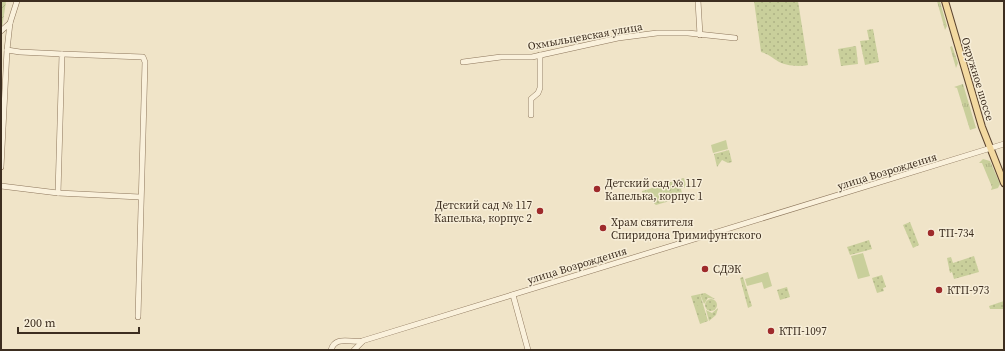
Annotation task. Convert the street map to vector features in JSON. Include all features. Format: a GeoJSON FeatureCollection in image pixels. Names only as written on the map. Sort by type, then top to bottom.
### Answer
{"type":"FeatureCollection","features":[{"type":"Feature","properties":{"kind":"main road","name":"Окружное шоссе"},"geometry":{"type":"LineString","coordinates":[[945,1],[989,149],[1004,183]]}},
{"type":"Feature","properties":{"kind":"street"},"geometry":{"type":"LineString","coordinates":[[1,167],[7,50],[10,23],[17,1]]}},
{"type":"Feature","properties":{"kind":"street"},"geometry":{"type":"LineString","coordinates":[[698,1],[700,35]]}},
{"type":"Feature","properties":{"kind":"street"},"geometry":{"type":"LineString","coordinates":[[1,31],[10,23]]}},
{"type":"Feature","properties":{"kind":"street","name":"Охмыльцевская улица"},"geometry":{"type":"LineString","coordinates":[[463,62],[540,55],[618,38],[670,33],[735,38]]}},
{"type":"Feature","properties":{"kind":"street"},"geometry":{"type":"LineString","coordinates":[[7,50],[20,52],[143,57],[145,62],[140,197],[138,317]]}},
{"type":"Feature","properties":{"kind":"street"},"geometry":{"type":"LineString","coordinates":[[58,194],[62,54]]}},
{"type":"Feature","properties":{"kind":"street"},"geometry":{"type":"LineString","coordinates":[[531,115],[530,99],[540,90],[540,55]]}},
{"type":"Feature","properties":{"kind":"street","name":"улица Возрождения"},"geometry":{"type":"LineString","coordinates":[[331,350],[334,344],[340,340],[362,341],[805,207],[1004,144]]}},
{"type":"Feature","properties":{"kind":"street"},"geometry":{"type":"LineString","coordinates":[[1,186],[58,194],[140,197]]}},
{"type":"Feature","properties":{"kind":"street"},"geometry":{"type":"LineString","coordinates":[[513,295],[528,350]]}},
{"type":"Feature","properties":{"kind":"street"},"geometry":{"type":"LineString","coordinates":[[354,350],[362,341]]}},
{"type":"Feature","properties":{"kind":"green space"},"geometry":{"type":"Polygon","coordinates":[[[1,1],[6,1],[1,36],[1,1]]]}},
{"type":"Feature","properties":{"kind":"green space"},"geometry":{"type":"Polygon","coordinates":[[[754,1],[798,1],[808,65],[787,65],[761,52],[754,1]]]}},
{"type":"Feature","properties":{"kind":"green space"},"geometry":{"type":"Polygon","coordinates":[[[937,1],[940,2],[947,26],[945,30],[937,1]]]}},
{"type":"Feature","properties":{"kind":"green space"},"geometry":{"type":"Polygon","coordinates":[[[873,29],[879,62],[865,65],[860,41],[869,40],[867,30],[873,29]]]}},
{"type":"Feature","properties":{"kind":"green space"},"geometry":{"type":"Polygon","coordinates":[[[856,46],[858,64],[841,66],[838,49],[856,46]]]}},
{"type":"Feature","properties":{"kind":"green space"},"geometry":{"type":"Polygon","coordinates":[[[952,46],[958,63],[956,68],[950,47],[952,46]]]}},
{"type":"Feature","properties":{"kind":"green space"},"geometry":{"type":"Polygon","coordinates":[[[963,84],[976,128],[970,130],[957,88],[954,87],[963,84]]]}},
{"type":"Feature","properties":{"kind":"green space"},"geometry":{"type":"Polygon","coordinates":[[[726,140],[728,149],[713,153],[711,145],[726,140]]]}},
{"type":"Feature","properties":{"kind":"green space"},"geometry":{"type":"Polygon","coordinates":[[[729,150],[732,162],[728,163],[722,160],[717,167],[714,154],[729,150]]]}},
{"type":"Feature","properties":{"kind":"green space"},"geometry":{"type":"Polygon","coordinates":[[[983,159],[990,161],[1000,184],[998,188],[991,190],[992,187],[982,163],[979,163],[983,159]]]}},
{"type":"Feature","properties":{"kind":"green space"},"geometry":{"type":"Polygon","coordinates":[[[684,178],[686,187],[681,189],[683,197],[656,205],[642,193],[642,191],[646,190],[649,197],[663,193],[661,185],[684,178]]]}},
{"type":"Feature","properties":{"kind":"green space"},"geometry":{"type":"Polygon","coordinates":[[[661,185],[663,193],[649,197],[646,190],[661,185]]]}},
{"type":"Feature","properties":{"kind":"green space"},"geometry":{"type":"Polygon","coordinates":[[[910,222],[919,245],[913,248],[903,225],[910,222]]]}},
{"type":"Feature","properties":{"kind":"green space"},"geometry":{"type":"Polygon","coordinates":[[[869,240],[872,249],[850,255],[847,247],[869,240]]]}},
{"type":"Feature","properties":{"kind":"green space"},"geometry":{"type":"Polygon","coordinates":[[[863,253],[870,276],[858,279],[851,256],[863,253]]]}},
{"type":"Feature","properties":{"kind":"green space"},"geometry":{"type":"Polygon","coordinates":[[[974,256],[979,272],[954,279],[952,272],[950,273],[947,258],[951,257],[953,263],[974,256]]]}},
{"type":"Feature","properties":{"kind":"green space"},"geometry":{"type":"Polygon","coordinates":[[[768,272],[772,286],[764,289],[762,282],[747,286],[745,279],[768,272]]]}},
{"type":"Feature","properties":{"kind":"green space"},"geometry":{"type":"Polygon","coordinates":[[[882,275],[886,287],[883,288],[884,291],[877,293],[872,278],[882,275]]]}},
{"type":"Feature","properties":{"kind":"green space"},"geometry":{"type":"Polygon","coordinates":[[[743,277],[752,306],[748,308],[740,278],[743,277]]]}},
{"type":"Feature","properties":{"kind":"green space"},"geometry":{"type":"Polygon","coordinates":[[[787,287],[790,297],[780,300],[777,290],[787,287]]]}},
{"type":"Feature","properties":{"kind":"green space"},"geometry":{"type":"Polygon","coordinates":[[[705,293],[715,299],[708,298],[704,304],[700,294],[705,293]]]}},
{"type":"Feature","properties":{"kind":"green space"},"geometry":{"type":"Polygon","coordinates":[[[700,294],[708,321],[700,324],[691,296],[700,294]]]}},
{"type":"Feature","properties":{"kind":"green space"},"geometry":{"type":"Polygon","coordinates":[[[713,299],[716,300],[716,310],[709,311],[706,310],[705,303],[706,300],[713,299]]]}},
{"type":"Feature","properties":{"kind":"green space"},"geometry":{"type":"Polygon","coordinates":[[[1004,301],[1004,309],[990,309],[989,306],[1004,301]]]}},
{"type":"Feature","properties":{"kind":"green space"},"geometry":{"type":"Polygon","coordinates":[[[701,304],[706,319],[701,321],[696,306],[701,304]]]}},
{"type":"Feature","properties":{"kind":"green space"},"geometry":{"type":"Polygon","coordinates":[[[718,308],[716,315],[709,321],[706,310],[712,313],[718,308]]]}},
{"type":"Feature","properties":{"kind":"place","name":"Детский сад № 117 Капелька, корпус 1"},"geometry":{"type":"Point","coordinates":[597,189]}},
{"type":"Feature","properties":{"kind":"place","name":"Детский сад № 117 Капелька, корпус 2"},"geometry":{"type":"Point","coordinates":[540,211]}},
{"type":"Feature","properties":{"kind":"place","name":"Храм святителя Спиридона Тримифунтского"},"geometry":{"type":"Point","coordinates":[603,228]}},
{"type":"Feature","properties":{"kind":"place","name":"ТП-734"},"geometry":{"type":"Point","coordinates":[931,233]}},
{"type":"Feature","properties":{"kind":"place","name":"СДЭК"},"geometry":{"type":"Point","coordinates":[705,269]}},
{"type":"Feature","properties":{"kind":"place","name":"КТП-973"},"geometry":{"type":"Point","coordinates":[939,290]}},
{"type":"Feature","properties":{"kind":"place","name":"КТП-1097"},"geometry":{"type":"Point","coordinates":[771,331]}}]}
